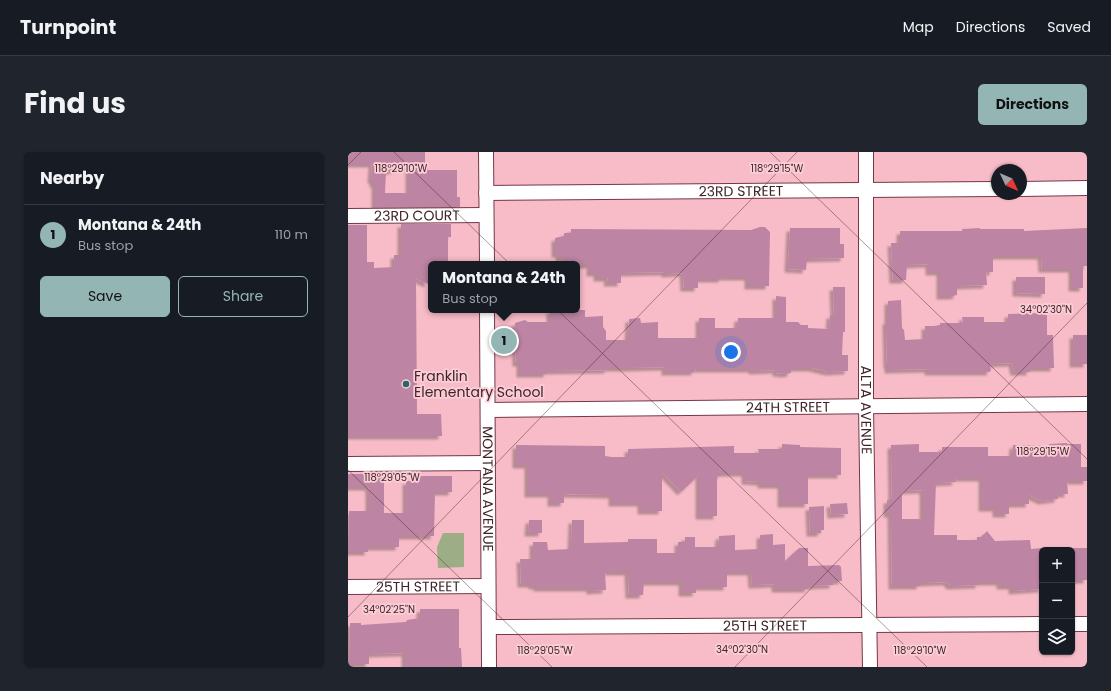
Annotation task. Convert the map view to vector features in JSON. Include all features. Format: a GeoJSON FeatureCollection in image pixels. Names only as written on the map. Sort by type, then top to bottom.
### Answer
{"type":"FeatureCollection","features":[{"type":"Feature","properties":{"kind":"street"},"geometry":{"type":"LineString","coordinates":[[486,152],[487,261]]}},
{"type":"Feature","properties":{"kind":"street","name":"ALTA AVENUE"},"geometry":{"type":"LineString","coordinates":[[866,152],[866,406],[871,624],[870,667]]}},
{"type":"Feature","properties":{"kind":"street"},"geometry":{"type":"LineString","coordinates":[[1027,189],[1087,188]]}},
{"type":"Feature","properties":{"kind":"street","name":"23RD STREET"},"geometry":{"type":"LineString","coordinates":[[486,192],[991,189]]}},
{"type":"Feature","properties":{"kind":"street","name":"23RD COURT"},"geometry":{"type":"LineString","coordinates":[[348,216],[486,215]]}},
{"type":"Feature","properties":{"kind":"street","name":"MONTANA AVENUE"},"geometry":{"type":"LineString","coordinates":[[487,313],[489,667]]}},
{"type":"Feature","properties":{"kind":"street","name":"24TH STREET"},"geometry":{"type":"LineString","coordinates":[[488,410],[1087,404]]}},
{"type":"Feature","properties":{"kind":"street"},"geometry":{"type":"LineString","coordinates":[[348,464],[488,463]]}},
{"type":"Feature","properties":{"kind":"street","name":"25TH STREET"},"geometry":{"type":"LineString","coordinates":[[348,587],[488,586]]}},
{"type":"Feature","properties":{"kind":"street","name":"25TH STREET"},"geometry":{"type":"LineString","coordinates":[[489,627],[1039,624]]}},
{"type":"Feature","properties":{"kind":"street"},"geometry":{"type":"LineString","coordinates":[[1075,624],[1087,624]]}},
{"type":"Feature","properties":{"kind":"green space"},"geometry":{"type":"Polygon","coordinates":[[[443,533],[464,533],[464,567],[438,568],[437,547],[443,533]]]}},
{"type":"Feature","properties":{"kind":"building"},"geometry":{"type":"Polygon","coordinates":[[[348,152],[425,152],[425,167],[428,168],[428,170],[457,170],[457,197],[460,197],[460,207],[375,207],[375,184],[373,184],[373,180],[371,180],[372,164],[348,164],[348,152]],[[409,166],[386,172],[385,193],[409,193],[409,166]]]}},
{"type":"Feature","properties":{"kind":"building"},"geometry":{"type":"Polygon","coordinates":[[[401,224],[451,224],[451,237],[448,237],[448,261],[428,261],[428,284],[416,279],[417,414],[441,414],[442,436],[348,436],[348,225],[367,225],[367,262],[374,262],[374,268],[394,267],[394,255],[401,255],[401,224]]]}},
{"type":"Feature","properties":{"kind":"building"},"geometry":{"type":"Polygon","coordinates":[[[765,227],[770,232],[769,286],[748,286],[748,277],[723,277],[721,279],[698,279],[698,288],[684,288],[683,273],[665,274],[665,272],[621,273],[621,283],[607,283],[608,278],[597,278],[597,273],[590,273],[590,265],[580,265],[580,261],[566,261],[566,258],[559,258],[559,254],[555,254],[555,238],[564,236],[564,233],[571,233],[571,229],[751,230],[765,227]]]}},
{"type":"Feature","properties":{"kind":"building"},"geometry":{"type":"Polygon","coordinates":[[[790,228],[840,228],[840,244],[844,244],[844,258],[807,259],[806,270],[788,269],[790,228]]]}},
{"type":"Feature","properties":{"kind":"building"},"geometry":{"type":"Polygon","coordinates":[[[1087,228],[1087,266],[1083,266],[1083,288],[1072,288],[1072,269],[1042,269],[1041,256],[993,256],[993,272],[986,272],[987,285],[957,286],[957,295],[953,296],[940,296],[940,272],[929,272],[929,264],[907,265],[906,280],[893,280],[891,243],[900,243],[900,231],[962,231],[962,229],[1024,229],[1024,231],[1087,228]]]}},
{"type":"Feature","properties":{"kind":"building"},"geometry":{"type":"Polygon","coordinates":[[[1016,277],[1045,277],[1045,294],[1016,293],[1016,277]]]}},
{"type":"Feature","properties":{"kind":"building"},"geometry":{"type":"Polygon","coordinates":[[[833,287],[845,287],[845,332],[843,332],[842,355],[848,355],[848,371],[829,372],[812,368],[791,368],[791,373],[786,374],[776,373],[776,370],[752,371],[752,369],[696,369],[694,372],[665,372],[665,367],[608,368],[608,370],[547,371],[547,374],[520,374],[520,363],[516,363],[515,323],[525,320],[528,322],[550,322],[550,313],[580,313],[580,310],[585,310],[585,317],[603,316],[603,327],[606,331],[606,340],[628,340],[629,319],[640,318],[641,323],[658,322],[658,338],[699,338],[699,318],[715,318],[715,328],[737,328],[738,318],[776,318],[776,296],[786,297],[786,322],[798,322],[801,325],[808,325],[808,328],[829,329],[830,315],[834,315],[833,287]]]}},
{"type":"Feature","properties":{"kind":"building"},"geometry":{"type":"Polygon","coordinates":[[[901,300],[902,328],[904,330],[905,340],[925,339],[925,326],[940,325],[940,323],[963,323],[962,317],[984,317],[984,322],[1008,322],[1008,314],[1045,313],[1045,315],[1047,315],[1047,335],[1053,335],[1054,368],[1030,368],[1030,372],[1014,372],[1012,363],[990,364],[991,371],[989,372],[928,372],[928,369],[888,370],[886,321],[888,321],[888,301],[901,300]]]}},
{"type":"Feature","properties":{"kind":"building"},"geometry":{"type":"Polygon","coordinates":[[[1073,335],[1087,335],[1087,364],[1073,364],[1073,335]]]}},
{"type":"Feature","properties":{"kind":"building"},"geometry":{"type":"Polygon","coordinates":[[[782,444],[800,445],[800,447],[841,448],[841,475],[808,475],[808,504],[781,504],[781,485],[761,485],[761,482],[745,481],[745,473],[721,473],[721,476],[717,476],[717,516],[699,516],[699,475],[681,492],[662,472],[662,511],[641,511],[641,503],[612,503],[612,495],[564,494],[564,503],[551,503],[551,494],[528,494],[528,465],[516,465],[516,445],[605,446],[605,456],[628,457],[628,449],[734,446],[734,453],[759,453],[758,449],[782,449],[782,444]]]}},
{"type":"Feature","properties":{"kind":"building"},"geometry":{"type":"Polygon","coordinates":[[[919,444],[919,452],[942,452],[942,447],[988,447],[988,456],[1012,456],[1013,445],[1049,446],[1049,444],[1081,444],[1081,467],[1087,467],[1087,481],[1067,481],[1068,494],[1058,494],[1058,499],[1042,501],[1029,495],[1029,504],[1009,504],[1009,514],[996,514],[996,508],[982,508],[982,478],[955,478],[956,482],[936,483],[934,535],[957,535],[957,540],[977,540],[977,537],[981,537],[987,531],[995,541],[1030,540],[1031,549],[1039,548],[1039,589],[1012,591],[1012,586],[1000,586],[1000,582],[979,582],[979,585],[950,586],[947,582],[920,583],[920,586],[892,586],[891,514],[887,514],[887,500],[892,500],[891,445],[919,444]],[[923,490],[902,491],[902,519],[923,519],[923,490]]]}},
{"type":"Feature","properties":{"kind":"building"},"geometry":{"type":"Polygon","coordinates":[[[368,472],[384,472],[384,513],[406,513],[406,481],[415,481],[415,477],[420,476],[452,476],[452,492],[435,492],[434,536],[399,536],[399,547],[368,547],[368,552],[348,552],[349,511],[369,511],[369,489],[368,487],[348,487],[348,474],[368,474],[368,472]]]}},
{"type":"Feature","properties":{"kind":"building"},"geometry":{"type":"Polygon","coordinates":[[[847,503],[848,514],[831,515],[830,504],[847,503]]]}},
{"type":"Feature","properties":{"kind":"building"},"geometry":{"type":"Polygon","coordinates":[[[824,506],[824,530],[821,530],[821,533],[810,533],[809,507],[824,506]]]}},
{"type":"Feature","properties":{"kind":"building"},"geometry":{"type":"Polygon","coordinates":[[[529,520],[542,520],[542,533],[528,533],[529,520]]]}},
{"type":"Feature","properties":{"kind":"building"},"geometry":{"type":"Polygon","coordinates":[[[572,520],[584,520],[584,543],[628,542],[628,539],[657,539],[657,553],[678,553],[678,542],[685,542],[685,537],[695,537],[695,547],[718,547],[719,536],[735,535],[735,550],[760,549],[760,535],[773,534],[773,545],[785,544],[785,561],[799,548],[808,548],[808,566],[839,565],[841,567],[842,581],[833,581],[833,585],[808,586],[808,589],[775,589],[775,584],[752,585],[751,572],[727,572],[727,587],[696,587],[696,593],[682,593],[682,582],[644,582],[643,595],[629,595],[628,572],[605,572],[606,590],[590,591],[590,588],[537,588],[537,586],[532,586],[532,584],[521,584],[520,559],[533,559],[533,542],[547,542],[548,550],[571,549],[572,520]]]}},
{"type":"Feature","properties":{"kind":"building"},"geometry":{"type":"Polygon","coordinates":[[[1075,548],[1087,548],[1087,580],[1075,580],[1075,548]]]}},
{"type":"Feature","properties":{"kind":"building"},"geometry":{"type":"Polygon","coordinates":[[[420,609],[459,609],[459,648],[461,648],[462,667],[405,667],[405,653],[369,654],[369,664],[349,664],[350,623],[361,623],[361,625],[406,622],[407,620],[420,618],[420,609]]]}},
{"type":"Feature","properties":{"kind":"place","name":"Montana & 24th"},"geometry":{"type":"Point","coordinates":[504,341]}},
{"type":"Feature","properties":{"kind":"place","name":"Franklin Elementary School"},"geometry":{"type":"Point","coordinates":[406,384]}}]}
